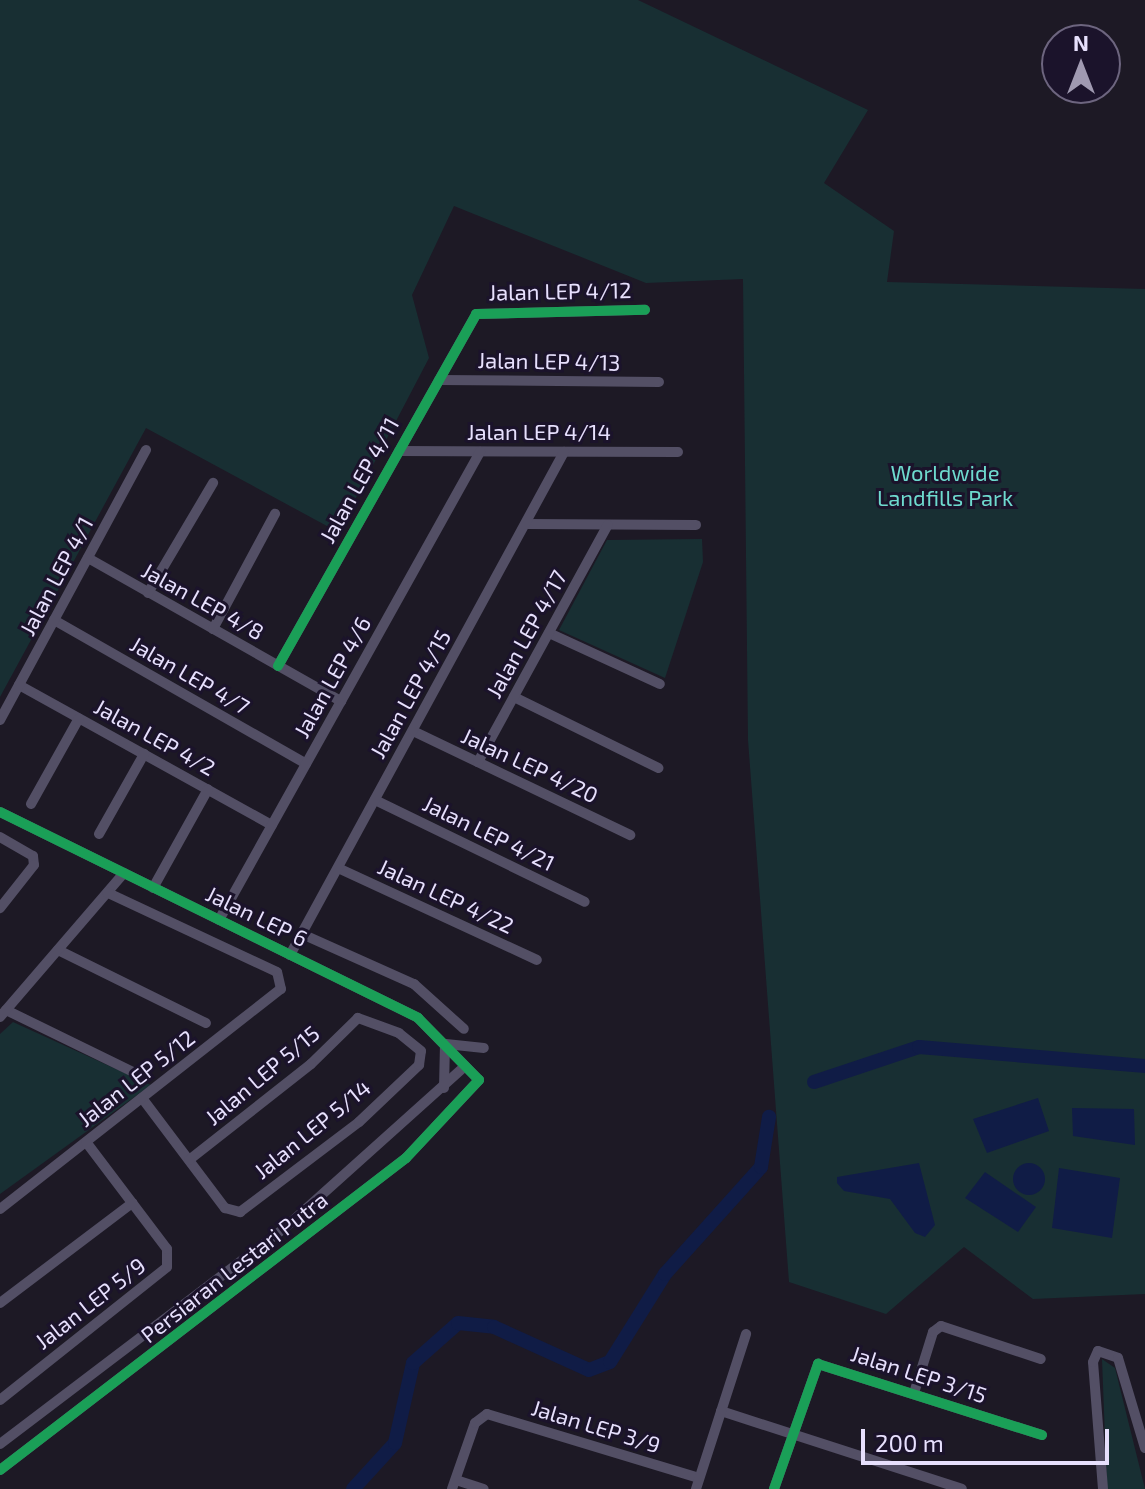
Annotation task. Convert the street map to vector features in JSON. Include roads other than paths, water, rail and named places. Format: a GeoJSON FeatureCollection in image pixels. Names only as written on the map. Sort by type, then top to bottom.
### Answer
{"type":"FeatureCollection","features":[{"type":"Feature","properties":{"kind":"street","name":"Jalan LEP 4/12"},"geometry":{"type":"LineString","coordinates":[[476,314],[645,310]]}},
{"type":"Feature","properties":{"kind":"street","name":"Jalan LEP 4/11"},"geometry":{"type":"LineString","coordinates":[[278,666],[476,314]]}},
{"type":"Feature","properties":{"kind":"street","name":"Jalan LEP 4/13"},"geometry":{"type":"LineString","coordinates":[[439,380],[659,382]]}},
{"type":"Feature","properties":{"kind":"street","name":"Jalan LEP 4/1"},"geometry":{"type":"LineString","coordinates":[[0,720],[146,450]]}},
{"type":"Feature","properties":{"kind":"street","name":"Jalan LEP 4/14"},"geometry":{"type":"LineString","coordinates":[[399,451],[678,452]]}},
{"type":"Feature","properties":{"kind":"street","name":"Jalan LEP 4/6"},"geometry":{"type":"LineString","coordinates":[[219,920],[480,452]]}},
{"type":"Feature","properties":{"kind":"street","name":"Jalan LEP 4/15"},"geometry":{"type":"LineString","coordinates":[[290,955],[564,452]]}},
{"type":"Feature","properties":{"kind":"street"},"geometry":{"type":"LineString","coordinates":[[148,593],[213,483]]}},
{"type":"Feature","properties":{"kind":"street"},"geometry":{"type":"LineString","coordinates":[[213,629],[275,514]]}},
{"type":"Feature","properties":{"kind":"street"},"geometry":{"type":"LineString","coordinates":[[526,524],[696,525]]}},
{"type":"Feature","properties":{"kind":"street","name":"Jalan LEP 4/17"},"geometry":{"type":"LineString","coordinates":[[478,762],[608,525]]}},
{"type":"Feature","properties":{"kind":"street","name":"Jalan LEP 4/8"},"geometry":{"type":"LineString","coordinates":[[88,558],[341,701]]}},
{"type":"Feature","properties":{"kind":"street","name":"Jalan LEP 4/7"},"geometry":{"type":"LineString","coordinates":[[54,620],[306,764]]}},
{"type":"Feature","properties":{"kind":"street"},"geometry":{"type":"LineString","coordinates":[[549,633],[660,684]]}},
{"type":"Feature","properties":{"kind":"street","name":"Jalan LEP 4/2"},"geometry":{"type":"LineString","coordinates":[[19,685],[272,825]]}},
{"type":"Feature","properties":{"kind":"street"},"geometry":{"type":"LineString","coordinates":[[514,697],[658,768]]}},
{"type":"Feature","properties":{"kind":"street"},"geometry":{"type":"LineString","coordinates":[[31,804],[79,718]]}},
{"type":"Feature","properties":{"kind":"street","name":"Jalan LEP 4/20"},"geometry":{"type":"LineString","coordinates":[[413,731],[630,835]]}},
{"type":"Feature","properties":{"kind":"street"},"geometry":{"type":"LineString","coordinates":[[99,834],[144,754]]}},
{"type":"Feature","properties":{"kind":"street"},"geometry":{"type":"LineString","coordinates":[[153,888],[208,789]]}},
{"type":"Feature","properties":{"kind":"street","name":"Jalan LEP 4/21"},"geometry":{"type":"LineString","coordinates":[[375,800],[585,902]]}},
{"type":"Feature","properties":{"kind":"street","name":"Jalan LEP 6"},"geometry":{"type":"LineString","coordinates":[[0,812],[418,1018],[479,1080]]}},
{"type":"Feature","properties":{"kind":"street"},"geometry":{"type":"LineString","coordinates":[[0,837],[33,856],[29,876],[0,908]]}},
{"type":"Feature","properties":{"kind":"street","name":"Jalan LEP 4/22"},"geometry":{"type":"LineString","coordinates":[[338,868],[537,960]]}},
{"type":"Feature","properties":{"kind":"street"},"geometry":{"type":"LineString","coordinates":[[124,873],[3,1014],[139,1075]]}},
{"type":"Feature","properties":{"kind":"street","name":"Jalan LEP 5/12"},"geometry":{"type":"LineString","coordinates":[[0,1209],[281,989],[277,972],[108,893]]}},
{"type":"Feature","properties":{"kind":"street"},"geometry":{"type":"LineString","coordinates":[[302,934],[414,984],[464,1029]]}},
{"type":"Feature","properties":{"kind":"street"},"geometry":{"type":"LineString","coordinates":[[58,950],[206,1023]]}},
{"type":"Feature","properties":{"kind":"street","name":"Jalan LEP 5/15"},"geometry":{"type":"LineString","coordinates":[[189,1160],[311,1064],[358,1018],[399,1033],[421,1051],[419,1065]]}},
{"type":"Feature","properties":{"kind":"street"},"geometry":{"type":"LineString","coordinates":[[444,1088],[445,1043],[484,1048]]}},
{"type":"Feature","properties":{"kind":"street","name":"Jalan LEP 5/14"},"geometry":{"type":"LineString","coordinates":[[189,1160],[225,1208],[240,1212],[359,1122],[419,1065]]}},
{"type":"Feature","properties":{"kind":"street","name":"Persiaran Lestari Putra"},"geometry":{"type":"LineString","coordinates":[[0,1444],[288,1225],[465,1066]]}},
{"type":"Feature","properties":{"kind":"street","name":"Persiaran Lestari Putra"},"geometry":{"type":"LineString","coordinates":[[0,1470],[406,1158],[479,1080]]}},
{"type":"Feature","properties":{"kind":"street"},"geometry":{"type":"LineString","coordinates":[[142,1098],[189,1160]]}},
{"type":"Feature","properties":{"kind":"street"},"geometry":{"type":"LineString","coordinates":[[0,1303],[132,1203],[86,1142]]}},
{"type":"Feature","properties":{"kind":"street","name":"Jalan LEP 5/9"},"geometry":{"type":"LineString","coordinates":[[0,1400],[167,1267],[167,1249],[132,1203]]}},
{"type":"Feature","properties":{"kind":"street"},"geometry":{"type":"LineString","coordinates":[[288,1225],[303,1239]]}},
{"type":"Feature","properties":{"kind":"street"},"geometry":{"type":"LineString","coordinates":[[914,1393],[933,1332],[941,1326],[1041,1359]]}},
{"type":"Feature","properties":{"kind":"street"},"geometry":{"type":"LineString","coordinates":[[698,1484],[746,1334]]}},
{"type":"Feature","properties":{"kind":"street"},"geometry":{"type":"LineString","coordinates":[[1103,1489],[1093,1362],[1098,1351],[1118,1358],[1145,1448]]}},
{"type":"Feature","properties":{"kind":"street","name":"Jalan LEP 3/15"},"geometry":{"type":"LineString","coordinates":[[774,1489],[818,1364],[1042,1435]]}},
{"type":"Feature","properties":{"kind":"street"},"geometry":{"type":"LineString","coordinates":[[721,1411],[962,1489]]}},
{"type":"Feature","properties":{"kind":"street","name":"Jalan LEP 3/9"},"geometry":{"type":"LineString","coordinates":[[454,1485],[481,1416],[698,1484]]}},
{"type":"Feature","properties":{"kind":"street"},"geometry":{"type":"LineString","coordinates":[[454,1485],[484,1489]]}},
{"type":"Feature","properties":{"kind":"water"},"geometry":{"type":"Polygon","coordinates":[[[1038,1098],[1049,1131],[987,1153],[973,1119],[1038,1098]]]}},
{"type":"Feature","properties":{"kind":"water"},"geometry":{"type":"Polygon","coordinates":[[[1072,1108],[1134,1109],[1135,1145],[1073,1136],[1072,1108]]]}},
{"type":"Feature","properties":{"kind":"water"},"geometry":{"type":"Polygon","coordinates":[[[919,1163],[935,1225],[925,1237],[915,1233],[890,1199],[844,1191],[837,1183],[837,1177],[919,1163]]]}},
{"type":"Feature","properties":{"kind":"water"},"geometry":{"type":"Polygon","coordinates":[[[1029,1163],[1041,1167],[1045,1179],[1041,1191],[1029,1195],[1017,1191],[1013,1179],[1017,1167],[1029,1163]]]}},
{"type":"Feature","properties":{"kind":"water"},"geometry":{"type":"Polygon","coordinates":[[[1059,1168],[1120,1178],[1112,1238],[1052,1228],[1059,1168]]]}},
{"type":"Feature","properties":{"kind":"water"},"geometry":{"type":"Polygon","coordinates":[[[985,1172],[1036,1207],[1018,1232],[965,1198],[985,1172]]]}},
{"type":"Feature","properties":{"kind":"waterway"},"geometry":{"type":"LineString","coordinates":[[814,1082],[919,1047],[1145,1066]]}},
{"type":"Feature","properties":{"kind":"waterway"},"geometry":{"type":"LineString","coordinates":[[353,1489],[395,1443],[413,1363],[458,1323],[494,1327],[589,1370],[610,1362],[665,1274],[761,1167],[769,1117]]}},
{"type":"Feature","properties":{"kind":"park label","name":"Worldwide Landfills Park"},"geometry":{"type":"Point","coordinates":[945,484]}}]}
